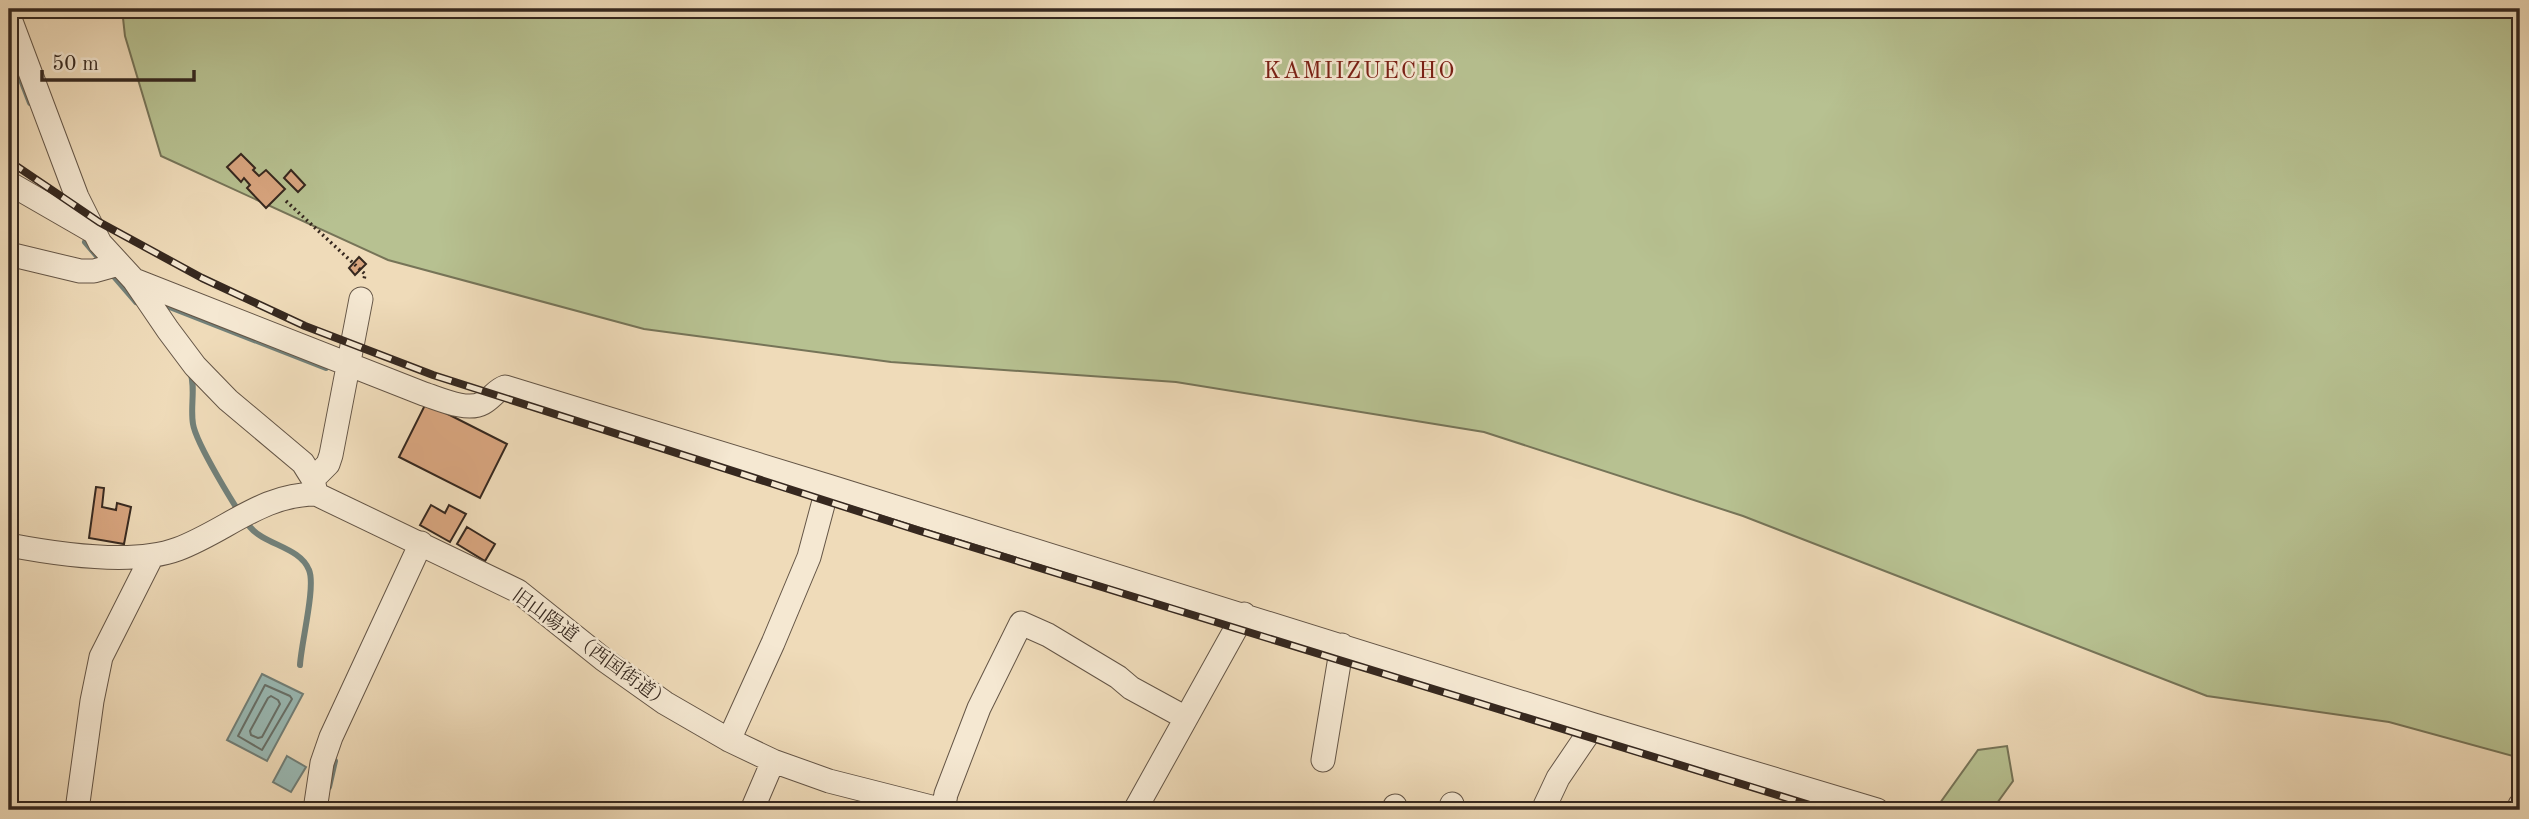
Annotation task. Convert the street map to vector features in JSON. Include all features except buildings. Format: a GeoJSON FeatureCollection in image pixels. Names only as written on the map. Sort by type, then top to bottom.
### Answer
{"type":"FeatureCollection","features":[{"type":"Feature","properties":{"kind":"street"},"geometry":{"type":"LineString","coordinates":[[9,16],[77,197],[100,243],[117,269],[195,366],[228,400],[303,463],[314,487]]}},
{"type":"Feature","properties":{"kind":"street"},"geometry":{"type":"LineString","coordinates":[[9,183],[94,232]]}},
{"type":"Feature","properties":{"kind":"street"},"geometry":{"type":"LineString","coordinates":[[9,254],[65,269],[117,269],[348,366],[424,394],[463,405],[482,404],[505,387],[1877,810]]}},
{"type":"Feature","properties":{"kind":"street"},"geometry":{"type":"LineString","coordinates":[[9,545],[42,551],[152,556],[192,543],[273,500],[314,487],[331,455],[361,299]]}},
{"type":"Feature","properties":{"kind":"street"},"geometry":{"type":"LineString","coordinates":[[729,740],[774,643],[809,557],[828,486]]}},
{"type":"Feature","properties":{"kind":"street","name":"旧山陽道（西国街道）"},"geometry":{"type":"LineString","coordinates":[[314,487],[518,592],[603,659],[665,703],[729,740],[773,761],[829,781],[876,802],[943,810]]}},
{"type":"Feature","properties":{"kind":"street"},"geometry":{"type":"LineString","coordinates":[[315,810],[322,764],[331,737],[421,543]]}},
{"type":"Feature","properties":{"kind":"street"},"geometry":{"type":"LineString","coordinates":[[77,810],[101,657],[152,556]]}},
{"type":"Feature","properties":{"kind":"street"},"geometry":{"type":"LineString","coordinates":[[1135,810],[1244,614]]}},
{"type":"Feature","properties":{"kind":"street"},"geometry":{"type":"LineString","coordinates":[[943,810],[946,794],[979,708],[1021,623],[1048,635],[1118,677],[1131,688],[1186,718]]}},
{"type":"Feature","properties":{"kind":"street"},"geometry":{"type":"LineString","coordinates":[[1324,760],[1342,645]]}},
{"type":"Feature","properties":{"kind":"street"},"geometry":{"type":"LineString","coordinates":[[1543,810],[1558,778],[1594,724]]}},
{"type":"Feature","properties":{"kind":"street"},"geometry":{"type":"LineString","coordinates":[[752,810],[773,761]]}},
{"type":"Feature","properties":{"kind":"path"},"geometry":{"type":"LineString","coordinates":[[286,201],[361,270]]}},
{"type":"Feature","properties":{"kind":"green space"},"geometry":{"type":"Polygon","coordinates":[[[122,9],[2520,9],[2520,758],[2389,722],[2207,696],[1743,516],[1484,432],[1176,382],[891,362],[644,329],[388,260],[161,156],[125,36],[122,9]]]}},
{"type":"Feature","properties":{"kind":"green space"},"geometry":{"type":"Polygon","coordinates":[[[2007,746],[2013,781],[1992,810],[1935,810],[1978,750],[2007,746]]]}},
{"type":"Feature","properties":{"kind":"water"},"geometry":{"type":"Polygon","coordinates":[[[262,674],[303,694],[267,761],[227,740],[262,674]]]}},
{"type":"Feature","properties":{"kind":"water"},"geometry":{"type":"Polygon","coordinates":[[[287,756],[306,767],[291,792],[273,782],[287,756]]]}},
{"type":"Feature","properties":{"kind":"waterway"},"geometry":{"type":"LineString","coordinates":[[9,49],[30,103]]}},
{"type":"Feature","properties":{"kind":"waterway"},"geometry":{"type":"LineString","coordinates":[[85,242],[102,262]]}},
{"type":"Feature","properties":{"kind":"waterway"},"geometry":{"type":"LineString","coordinates":[[111,273],[136,302]]}},
{"type":"Feature","properties":{"kind":"waterway"},"geometry":{"type":"LineString","coordinates":[[162,304],[326,368]]}},
{"type":"Feature","properties":{"kind":"waterway"},"geometry":{"type":"LineString","coordinates":[[190,371],[193,384],[193,424],[209,461],[227,492],[256,533],[298,556],[309,570],[311,589],[300,665]]}},
{"type":"Feature","properties":{"kind":"waterway"},"geometry":{"type":"LineString","coordinates":[[329,787],[335,761]]}},
{"type":"Feature","properties":{"kind":"railway"},"geometry":{"type":"LineString","coordinates":[[9,161],[99,222],[202,278],[305,326],[433,375],[920,531],[1826,810]]}},
{"type":"Feature","properties":{"kind":"district","name":"KAMIIZUECHO"},"geometry":{"type":"Point","coordinates":[1360,70]}}]}
